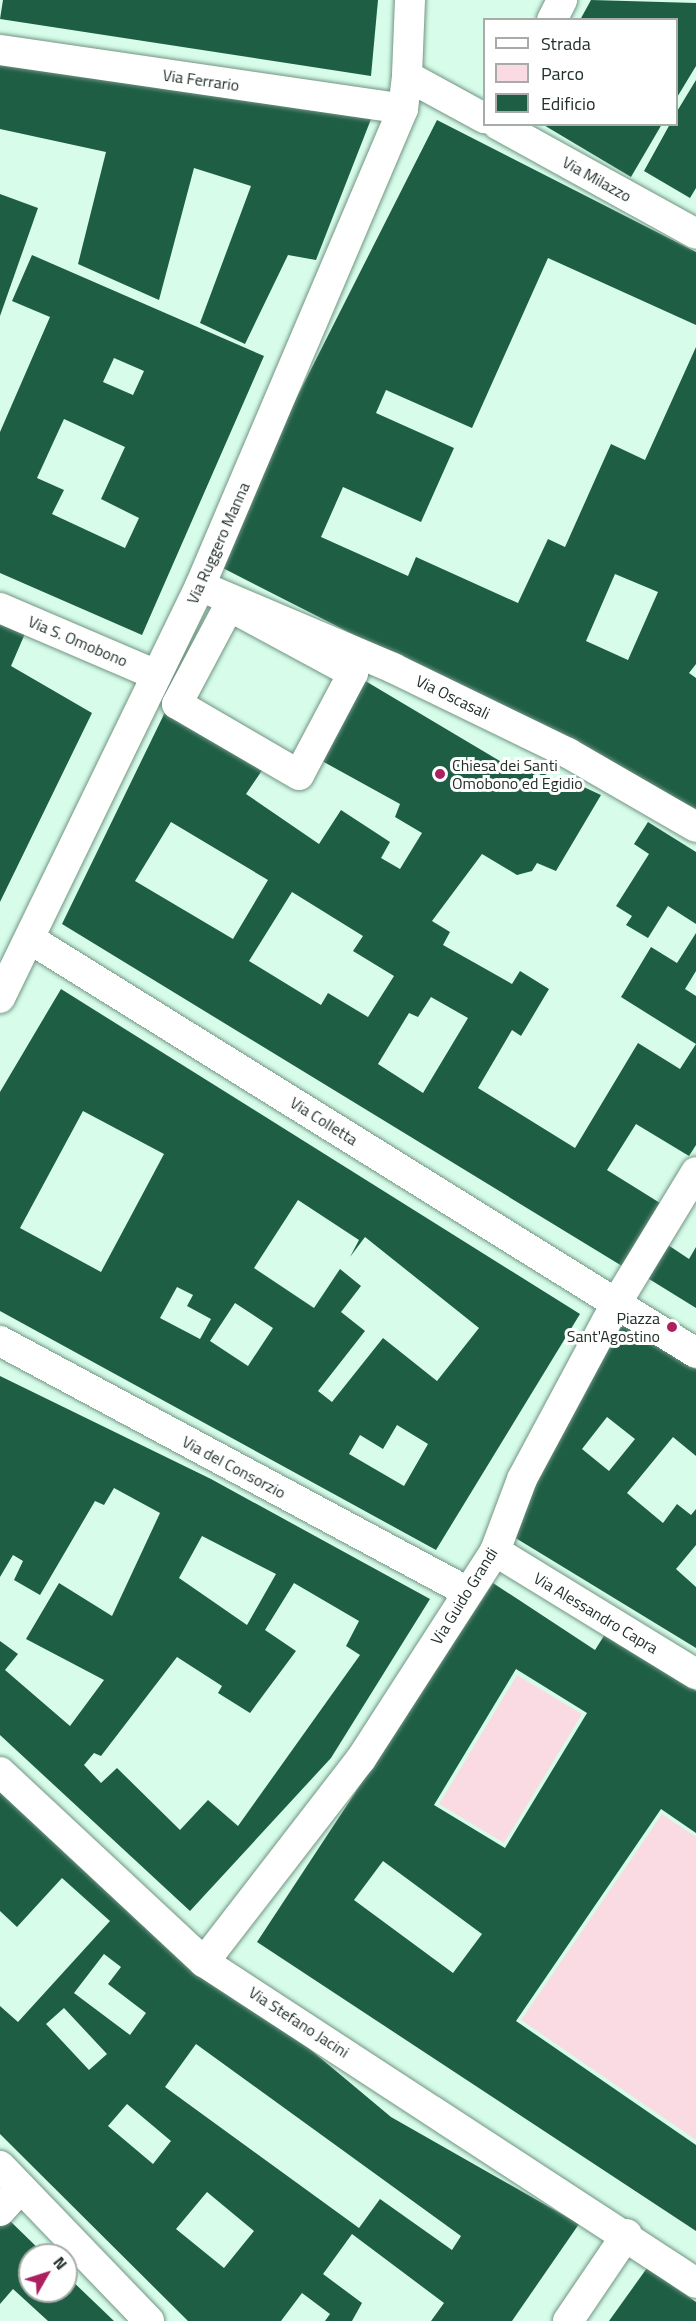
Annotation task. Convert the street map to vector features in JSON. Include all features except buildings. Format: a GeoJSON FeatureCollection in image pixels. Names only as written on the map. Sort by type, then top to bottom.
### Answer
{"type":"FeatureCollection","features":[{"type":"Feature","properties":{"kind":"street","name":"Via Ruggero Manna"},"geometry":{"type":"LineString","coordinates":[[0,998],[200,586],[403,110],[407,76],[410,0]]}},
{"type":"Feature","properties":{"kind":"street"},"geometry":{"type":"LineString","coordinates":[[553,18],[562,0]]}},
{"type":"Feature","properties":{"kind":"street","name":"Via Ferrario"},"geometry":{"type":"LineString","coordinates":[[0,50],[403,110]]}},
{"type":"Feature","properties":{"kind":"street"},"geometry":{"type":"LineString","coordinates":[[407,76],[483,117]]}},
{"type":"Feature","properties":{"kind":"street","name":"Via Milazzo"},"geometry":{"type":"LineString","coordinates":[[500,126],[696,234]]}},
{"type":"Feature","properties":{"kind":"street","name":"Via Oscasali"},"geometry":{"type":"LineString","coordinates":[[200,586],[393,668],[568,753],[696,827]]}},
{"type":"Feature","properties":{"kind":"street"},"geometry":{"type":"LineString","coordinates":[[229,606],[353,673],[299,775],[177,704],[229,606]]}},
{"type":"Feature","properties":{"kind":"street","name":"Via S. Omobono"},"geometry":{"type":"LineString","coordinates":[[0,608],[156,675]]}},
{"type":"Feature","properties":{"kind":"street","name":"Via Colletta"},"geometry":{"type":"LineString","coordinates":[[30,939],[617,1302]]}},
{"type":"Feature","properties":{"kind":"street","name":"Via Guido Grandi"},"geometry":{"type":"LineString","coordinates":[[204,1962],[361,1759],[495,1551],[522,1479],[617,1302],[696,1172]]}},
{"type":"Feature","properties":{"kind":"street"},"geometry":{"type":"LineString","coordinates":[[617,1302],[696,1353]]}},
{"type":"Feature","properties":{"kind":"street","name":"Via del Consorzio"},"geometry":{"type":"LineString","coordinates":[[0,1341],[468,1592]]}},
{"type":"Feature","properties":{"kind":"street","name":"Via Alessandro Capra"},"geometry":{"type":"LineString","coordinates":[[495,1551],[696,1674]]}},
{"type":"Feature","properties":{"kind":"street","name":"Via Stefano Jacini"},"geometry":{"type":"LineString","coordinates":[[0,1772],[204,1962],[627,2234],[696,2283]]}},
{"type":"Feature","properties":{"kind":"street"},"geometry":{"type":"LineString","coordinates":[[0,2166],[149,2321]]}},
{"type":"Feature","properties":{"kind":"street"},"geometry":{"type":"LineString","coordinates":[[0,2211],[21,2188]]}},
{"type":"Feature","properties":{"kind":"street"},"geometry":{"type":"LineString","coordinates":[[568,2321],[627,2234]]}},
{"type":"Feature","properties":{"kind":"green space"},"geometry":{"type":"Polygon","coordinates":[[[517,1675],[582,1714],[504,1843],[439,1804],[517,1675]]]}},
{"type":"Feature","properties":{"kind":"green space"},"geometry":{"type":"Polygon","coordinates":[[[662,1814],[696,1837],[696,2140],[521,2020],[662,1814]]]}},
{"type":"Feature","properties":{"kind":"place","name":"Chiesa dei Santi Omobono ed Egidio"},"geometry":{"type":"Point","coordinates":[440,774]}},
{"type":"Feature","properties":{"kind":"place","name":"Piazza Sant'Agostino"},"geometry":{"type":"Point","coordinates":[672,1327]}}]}
